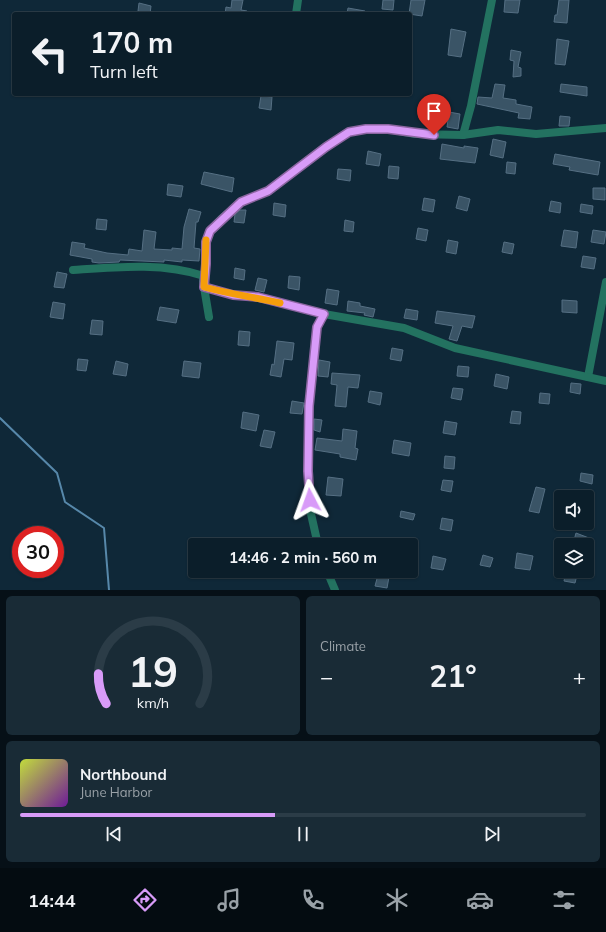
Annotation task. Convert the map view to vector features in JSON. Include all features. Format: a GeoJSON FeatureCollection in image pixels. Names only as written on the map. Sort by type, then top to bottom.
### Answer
{"type":"FeatureCollection","features":[{"type":"Feature","properties":{"kind":"street"},"geometry":{"type":"LineString","coordinates":[[296,12],[298,0]]}},
{"type":"Feature","properties":{"kind":"street"},"geometry":{"type":"LineString","coordinates":[[463,135],[471,106],[492,0]]}},
{"type":"Feature","properties":{"kind":"street"},"geometry":{"type":"LineString","coordinates":[[209,317],[204,287],[204,276],[206,264],[206,242],[210,231],[222,218],[241,202],[268,191],[320,151],[349,132],[366,129],[388,129],[415,134],[463,135],[498,130],[536,134],[606,128]]}},
{"type":"Feature","properties":{"kind":"street"},"geometry":{"type":"LineString","coordinates":[[73,270],[112,267],[150,268],[186,270],[204,276]]}},
{"type":"Feature","properties":{"kind":"street"},"geometry":{"type":"LineString","coordinates":[[588,377],[606,282]]}},
{"type":"Feature","properties":{"kind":"street"},"geometry":{"type":"LineString","coordinates":[[204,287],[233,295],[258,297],[324,314],[404,328],[455,348],[606,381]]}},
{"type":"Feature","properties":{"kind":"street"},"geometry":{"type":"LineString","coordinates":[[316,538],[311,514],[308,471],[309,406],[317,327],[324,314]]}},
{"type":"Feature","properties":{"kind":"street"},"geometry":{"type":"LineString","coordinates":[[330,578],[335,590]]}},
{"type":"Feature","properties":{"kind":"building"},"geometry":{"type":"Polygon","coordinates":[[[232,0],[243,0],[241,10],[247,12],[225,12],[226,7],[231,8],[232,0]]]}},
{"type":"Feature","properties":{"kind":"building"},"geometry":{"type":"Polygon","coordinates":[[[383,0],[394,0],[393,10],[382,9],[383,0]]]}},
{"type":"Feature","properties":{"kind":"building"},"geometry":{"type":"Polygon","coordinates":[[[411,0],[425,0],[422,16],[412,14],[412,12],[409,12],[411,0]]]}},
{"type":"Feature","properties":{"kind":"building"},"geometry":{"type":"Polygon","coordinates":[[[505,0],[520,0],[518,13],[504,12],[505,0]]]}},
{"type":"Feature","properties":{"kind":"building"},"geometry":{"type":"Polygon","coordinates":[[[559,0],[569,0],[567,23],[554,22],[555,15],[557,15],[559,0]]]}},
{"type":"Feature","properties":{"kind":"building"},"geometry":{"type":"Polygon","coordinates":[[[139,3],[151,6],[150,12],[138,11],[139,3]]]}},
{"type":"Feature","properties":{"kind":"building"},"geometry":{"type":"Polygon","coordinates":[[[348,8],[365,11],[365,12],[347,12],[348,8]]]}},
{"type":"Feature","properties":{"kind":"building"},"geometry":{"type":"Polygon","coordinates":[[[451,29],[466,32],[461,57],[448,55],[451,29]]]}},
{"type":"Feature","properties":{"kind":"building"},"geometry":{"type":"Polygon","coordinates":[[[557,39],[569,41],[565,65],[555,64],[557,39]]]}},
{"type":"Feature","properties":{"kind":"building"},"geometry":{"type":"Polygon","coordinates":[[[511,50],[521,52],[518,67],[521,68],[521,76],[513,77],[514,61],[510,60],[511,50]]]}},
{"type":"Feature","properties":{"kind":"building"},"geometry":{"type":"Polygon","coordinates":[[[495,84],[505,85],[503,98],[516,100],[516,104],[532,107],[530,119],[518,118],[519,113],[477,104],[478,97],[492,98],[495,84]]]}},
{"type":"Feature","properties":{"kind":"building"},"geometry":{"type":"Polygon","coordinates":[[[561,84],[587,87],[587,96],[560,92],[561,84]]]}},
{"type":"Feature","properties":{"kind":"building"},"geometry":{"type":"Polygon","coordinates":[[[261,96],[272,97],[271,110],[259,108],[261,96]]]}},
{"type":"Feature","properties":{"kind":"building"},"geometry":{"type":"Polygon","coordinates":[[[449,112],[460,114],[458,129],[447,127],[449,112]]]}},
{"type":"Feature","properties":{"kind":"building"},"geometry":{"type":"Polygon","coordinates":[[[560,116],[570,117],[569,126],[559,126],[560,116]]]}},
{"type":"Feature","properties":{"kind":"building"},"geometry":{"type":"Polygon","coordinates":[[[493,139],[506,142],[503,158],[490,155],[493,139]]]}},
{"type":"Feature","properties":{"kind":"building"},"geometry":{"type":"Polygon","coordinates":[[[442,144],[464,148],[464,146],[478,148],[475,163],[440,159],[442,144]]]}},
{"type":"Feature","properties":{"kind":"building"},"geometry":{"type":"Polygon","coordinates":[[[368,151],[381,154],[379,166],[366,164],[368,151]]]}},
{"type":"Feature","properties":{"kind":"building"},"geometry":{"type":"Polygon","coordinates":[[[555,154],[600,162],[598,175],[569,170],[570,167],[553,164],[555,154]]]}},
{"type":"Feature","properties":{"kind":"building"},"geometry":{"type":"Polygon","coordinates":[[[507,162],[516,163],[515,174],[506,173],[507,162]]]}},
{"type":"Feature","properties":{"kind":"building"},"geometry":{"type":"Polygon","coordinates":[[[389,166],[399,167],[398,179],[388,178],[389,166]]]}},
{"type":"Feature","properties":{"kind":"building"},"geometry":{"type":"Polygon","coordinates":[[[338,169],[351,170],[350,181],[337,179],[338,169]]]}},
{"type":"Feature","properties":{"kind":"building"},"geometry":{"type":"Polygon","coordinates":[[[204,172],[234,178],[232,192],[201,184],[204,172]]]}},
{"type":"Feature","properties":{"kind":"building"},"geometry":{"type":"Polygon","coordinates":[[[168,184],[183,186],[181,197],[167,195],[168,184]]]}},
{"type":"Feature","properties":{"kind":"building"},"geometry":{"type":"Polygon","coordinates":[[[593,188],[605,188],[605,200],[593,199],[593,188]]]}},
{"type":"Feature","properties":{"kind":"building"},"geometry":{"type":"Polygon","coordinates":[[[459,196],[470,199],[467,211],[456,208],[459,196]]]}},
{"type":"Feature","properties":{"kind":"building"},"geometry":{"type":"Polygon","coordinates":[[[424,198],[435,200],[433,212],[422,210],[424,198]]]}},
{"type":"Feature","properties":{"kind":"building"},"geometry":{"type":"Polygon","coordinates":[[[551,201],[561,203],[560,213],[549,211],[551,201]]]}},
{"type":"Feature","properties":{"kind":"building"},"geometry":{"type":"Polygon","coordinates":[[[274,203],[286,205],[285,217],[273,215],[274,203]]]}},
{"type":"Feature","properties":{"kind":"building"},"geometry":{"type":"Polygon","coordinates":[[[581,204],[593,206],[592,214],[580,212],[581,204]]]}},
{"type":"Feature","properties":{"kind":"building"},"geometry":{"type":"Polygon","coordinates":[[[189,209],[201,212],[198,222],[196,222],[194,248],[200,249],[199,261],[182,260],[182,262],[164,260],[164,262],[120,260],[119,262],[99,263],[92,262],[92,259],[70,255],[72,242],[85,244],[84,248],[107,253],[128,255],[129,249],[142,251],[144,230],[156,232],[154,249],[182,249],[184,227],[189,209]]]}},
{"type":"Feature","properties":{"kind":"building"},"geometry":{"type":"Polygon","coordinates":[[[240,210],[246,210],[244,223],[234,222],[235,214],[240,210]]]}},
{"type":"Feature","properties":{"kind":"building"},"geometry":{"type":"Polygon","coordinates":[[[97,219],[107,220],[106,230],[96,229],[97,219]]]}},
{"type":"Feature","properties":{"kind":"building"},"geometry":{"type":"Polygon","coordinates":[[[345,220],[354,222],[353,232],[344,231],[345,220]]]}},
{"type":"Feature","properties":{"kind":"building"},"geometry":{"type":"Polygon","coordinates":[[[418,228],[428,230],[426,241],[416,239],[418,228]]]}},
{"type":"Feature","properties":{"kind":"building"},"geometry":{"type":"Polygon","coordinates":[[[564,230],[578,232],[576,248],[561,246],[564,230]]]}},
{"type":"Feature","properties":{"kind":"building"},"geometry":{"type":"Polygon","coordinates":[[[593,230],[606,232],[604,244],[591,242],[593,230]]]}},
{"type":"Feature","properties":{"kind":"building"},"geometry":{"type":"Polygon","coordinates":[[[448,240],[458,242],[456,254],[446,252],[448,240]]]}},
{"type":"Feature","properties":{"kind":"building"},"geometry":{"type":"Polygon","coordinates":[[[504,242],[514,244],[512,254],[502,252],[504,242]]]}},
{"type":"Feature","properties":{"kind":"building"},"geometry":{"type":"Polygon","coordinates":[[[583,256],[596,258],[594,269],[581,267],[583,256]]]}},
{"type":"Feature","properties":{"kind":"building"},"geometry":{"type":"Polygon","coordinates":[[[235,268],[245,270],[244,280],[234,278],[235,268]]]}},
{"type":"Feature","properties":{"kind":"building"},"geometry":{"type":"Polygon","coordinates":[[[57,272],[67,274],[64,288],[54,287],[57,272]]]}},
{"type":"Feature","properties":{"kind":"building"},"geometry":{"type":"Polygon","coordinates":[[[289,276],[300,277],[299,290],[288,288],[289,276]]]}},
{"type":"Feature","properties":{"kind":"building"},"geometry":{"type":"Polygon","coordinates":[[[258,278],[267,280],[264,292],[255,290],[258,278]]]}},
{"type":"Feature","properties":{"kind":"building"},"geometry":{"type":"Polygon","coordinates":[[[327,289],[339,291],[337,305],[325,303],[327,289]]]}},
{"type":"Feature","properties":{"kind":"building"},"geometry":{"type":"Polygon","coordinates":[[[562,300],[577,301],[577,313],[562,312],[562,300]]]}},
{"type":"Feature","properties":{"kind":"building"},"geometry":{"type":"Polygon","coordinates":[[[348,301],[360,303],[360,306],[375,309],[373,317],[364,315],[365,313],[347,311],[348,301]]]}},
{"type":"Feature","properties":{"kind":"building"},"geometry":{"type":"Polygon","coordinates":[[[53,302],[65,304],[63,319],[50,317],[53,302]]]}},
{"type":"Feature","properties":{"kind":"building"},"geometry":{"type":"Polygon","coordinates":[[[160,307],[179,310],[176,323],[157,320],[160,307]]]}},
{"type":"Feature","properties":{"kind":"building"},"geometry":{"type":"Polygon","coordinates":[[[406,309],[418,311],[417,320],[404,318],[406,309]]]}},
{"type":"Feature","properties":{"kind":"building"},"geometry":{"type":"Polygon","coordinates":[[[437,311],[475,316],[472,328],[462,326],[457,341],[449,339],[453,326],[435,323],[437,311]]]}},
{"type":"Feature","properties":{"kind":"building"},"geometry":{"type":"Polygon","coordinates":[[[92,320],[103,321],[102,335],[90,334],[92,320]]]}},
{"type":"Feature","properties":{"kind":"building"},"geometry":{"type":"Polygon","coordinates":[[[239,331],[250,332],[249,346],[238,345],[239,331]]]}},
{"type":"Feature","properties":{"kind":"building"},"geometry":{"type":"Polygon","coordinates":[[[277,341],[294,343],[292,360],[284,359],[281,377],[270,375],[272,364],[274,365],[277,341]]]}},
{"type":"Feature","properties":{"kind":"building"},"geometry":{"type":"Polygon","coordinates":[[[392,348],[403,350],[401,361],[390,359],[392,348]]]}},
{"type":"Feature","properties":{"kind":"building"},"geometry":{"type":"Polygon","coordinates":[[[78,359],[88,360],[86,371],[77,370],[78,359]]]}},
{"type":"Feature","properties":{"kind":"building"},"geometry":{"type":"Polygon","coordinates":[[[319,360],[330,362],[328,377],[318,376],[319,360]]]}},
{"type":"Feature","properties":{"kind":"building"},"geometry":{"type":"Polygon","coordinates":[[[116,361],[128,364],[126,376],[113,374],[116,361]]]}},
{"type":"Feature","properties":{"kind":"building"},"geometry":{"type":"Polygon","coordinates":[[[184,361],[201,363],[199,378],[182,376],[184,361]]]}},
{"type":"Feature","properties":{"kind":"building"},"geometry":{"type":"Polygon","coordinates":[[[458,366],[469,367],[468,377],[457,376],[458,366]]]}},
{"type":"Feature","properties":{"kind":"building"},"geometry":{"type":"Polygon","coordinates":[[[332,373],[360,375],[358,388],[348,387],[346,407],[335,406],[337,385],[331,384],[332,373]]]}},
{"type":"Feature","properties":{"kind":"building"},"geometry":{"type":"Polygon","coordinates":[[[496,374],[509,377],[507,389],[494,386],[496,374]]]}},
{"type":"Feature","properties":{"kind":"building"},"geometry":{"type":"Polygon","coordinates":[[[571,383],[581,384],[580,394],[570,392],[571,383]]]}},
{"type":"Feature","properties":{"kind":"building"},"geometry":{"type":"Polygon","coordinates":[[[453,388],[463,389],[461,400],[451,398],[453,388]]]}},
{"type":"Feature","properties":{"kind":"building"},"geometry":{"type":"Polygon","coordinates":[[[370,391],[382,393],[380,405],[368,402],[370,391]]]}},
{"type":"Feature","properties":{"kind":"building"},"geometry":{"type":"Polygon","coordinates":[[[540,393],[550,394],[549,404],[539,403],[540,393]]]}},
{"type":"Feature","properties":{"kind":"building"},"geometry":{"type":"Polygon","coordinates":[[[292,401],[304,403],[302,414],[290,413],[292,401]]]}},
{"type":"Feature","properties":{"kind":"building"},"geometry":{"type":"Polygon","coordinates":[[[512,411],[521,412],[520,424],[510,423],[512,411]]]}},
{"type":"Feature","properties":{"kind":"building"},"geometry":{"type":"Polygon","coordinates":[[[243,412],[259,415],[256,431],[241,428],[243,412]]]}},
{"type":"Feature","properties":{"kind":"building"},"geometry":{"type":"Polygon","coordinates":[[[314,419],[322,420],[320,432],[314,430],[314,419]]]}},
{"type":"Feature","properties":{"kind":"building"},"geometry":{"type":"Polygon","coordinates":[[[445,421],[457,423],[455,435],[443,433],[445,421]]]}},
{"type":"Feature","properties":{"kind":"building"},"geometry":{"type":"Polygon","coordinates":[[[343,429],[357,431],[355,448],[358,449],[356,460],[340,457],[340,454],[315,450],[317,438],[342,441],[343,429]]]}},
{"type":"Feature","properties":{"kind":"building"},"geometry":{"type":"Polygon","coordinates":[[[264,430],[275,432],[271,448],[260,446],[264,430]]]}},
{"type":"Feature","properties":{"kind":"building"},"geometry":{"type":"Polygon","coordinates":[[[394,440],[411,443],[409,456],[392,453],[394,440]]]}},
{"type":"Feature","properties":{"kind":"building"},"geometry":{"type":"Polygon","coordinates":[[[445,456],[455,457],[454,469],[444,468],[445,456]]]}},
{"type":"Feature","properties":{"kind":"building"},"geometry":{"type":"Polygon","coordinates":[[[581,473],[593,475],[592,484],[580,481],[581,473]]]}},
{"type":"Feature","properties":{"kind":"building"},"geometry":{"type":"Polygon","coordinates":[[[328,477],[343,479],[341,496],[326,495],[328,477]]]}},
{"type":"Feature","properties":{"kind":"building"},"geometry":{"type":"Polygon","coordinates":[[[443,480],[453,481],[451,492],[441,490],[443,480]]]}},
{"type":"Feature","properties":{"kind":"building"},"geometry":{"type":"Polygon","coordinates":[[[536,487],[545,489],[539,513],[529,511],[536,487]]]}},
{"type":"Feature","properties":{"kind":"building"},"geometry":{"type":"Polygon","coordinates":[[[401,511],[415,514],[413,520],[400,517],[401,511]]]}},
{"type":"Feature","properties":{"kind":"building"},"geometry":{"type":"Polygon","coordinates":[[[442,518],[453,520],[451,531],[440,529],[442,518]]]}},
{"type":"Feature","properties":{"kind":"building"},"geometry":{"type":"Polygon","coordinates":[[[576,533],[589,538],[575,538],[576,533]]]}},
{"type":"Feature","properties":{"kind":"building"},"geometry":{"type":"Polygon","coordinates":[[[517,553],[533,556],[530,570],[515,568],[517,553]]]}},
{"type":"Feature","properties":{"kind":"building"},"geometry":{"type":"Polygon","coordinates":[[[483,555],[493,558],[490,567],[480,565],[483,555]]]}},
{"type":"Feature","properties":{"kind":"building"},"geometry":{"type":"Polygon","coordinates":[[[433,556],[446,559],[443,570],[431,568],[433,556]]]}},
{"type":"Feature","properties":{"kind":"building"},"geometry":{"type":"Polygon","coordinates":[[[377,578],[389,578],[387,588],[375,586],[377,578]]]}},
{"type":"Feature","properties":{"kind":"building"},"geometry":{"type":"Polygon","coordinates":[[[565,578],[576,578],[575,583],[564,581],[565,578]]]}},
{"type":"Feature","properties":{"kind":"waterway"},"geometry":{"type":"LineString","coordinates":[[0,418],[57,473],[65,502],[104,528],[109,590]]}},
{"type":"Feature","properties":{"kind":"slow traffic"},"geometry":{"type":"LineString","coordinates":[[206,240],[206,264],[203,281],[204,287],[233,295],[258,297],[280,303]]}},
{"type":"Feature","properties":{"kind":"route"},"geometry":{"type":"LineString","coordinates":[[310,500],[308,471],[309,406],[317,327],[324,314],[258,297],[233,295],[204,287],[203,281],[206,264],[206,242],[210,231],[232,208],[241,202],[257,197],[268,191],[310,158],[349,132],[366,129],[388,129],[415,134],[434,135]]}}]}
